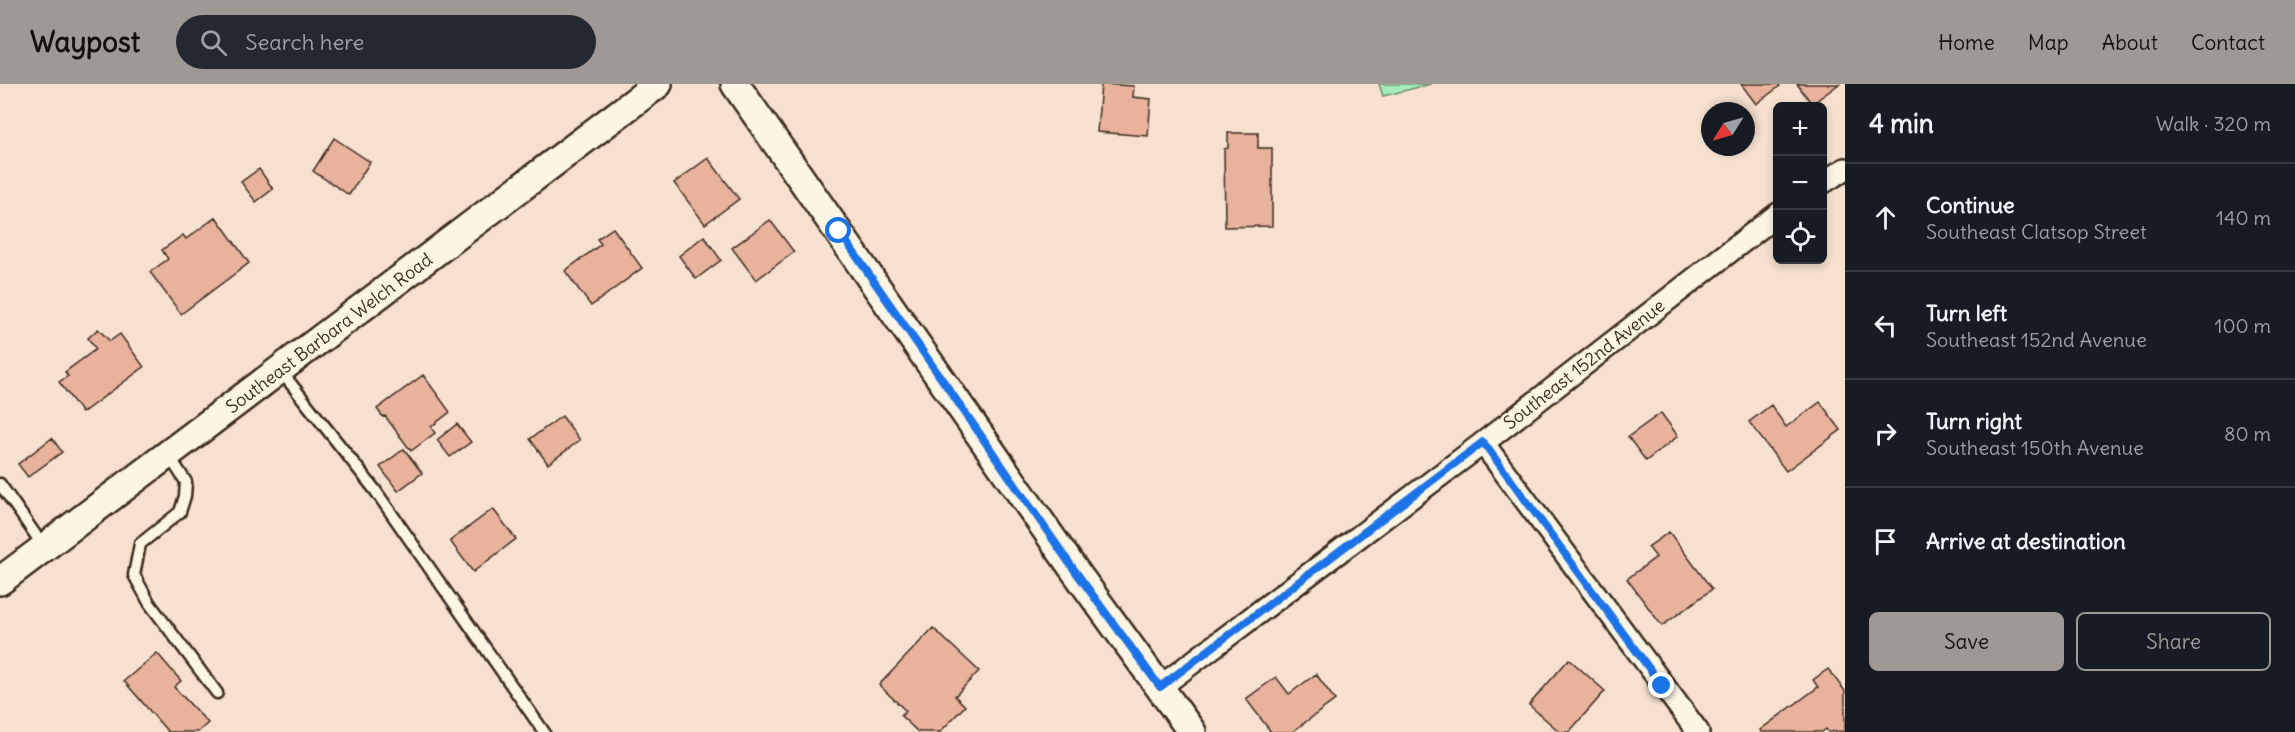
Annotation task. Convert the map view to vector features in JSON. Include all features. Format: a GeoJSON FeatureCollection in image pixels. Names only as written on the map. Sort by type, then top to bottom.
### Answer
{"type":"FeatureCollection","features":[{"type":"Feature","properties":{"kind":"street","name":"Southeast Barbara Welch Road"},"geometry":{"type":"LineString","coordinates":[[0,581],[658,84]]}},
{"type":"Feature","properties":{"kind":"street"},"geometry":{"type":"LineString","coordinates":[[735,84],[1043,526],[1192,732]]}},
{"type":"Feature","properties":{"kind":"street"},"geometry":{"type":"LineString","coordinates":[[1827,180],[1845,169]]}},
{"type":"Feature","properties":{"kind":"street","name":"Southeast 152nd Avenue"},"geometry":{"type":"LineString","coordinates":[[1160,687],[1773,218]]}},
{"type":"Feature","properties":{"kind":"street"},"geometry":{"type":"LineString","coordinates":[[1483,442],[1698,732]]}},
{"type":"Feature","properties":{"kind":"lane"},"geometry":{"type":"LineString","coordinates":[[279,370],[375,490],[544,732]]}},
{"type":"Feature","properties":{"kind":"lane"},"geometry":{"type":"LineString","coordinates":[[168,454],[186,482],[185,496],[180,512],[140,544],[134,575],[150,604],[216,693]]}},
{"type":"Feature","properties":{"kind":"lane"},"geometry":{"type":"LineString","coordinates":[[0,484],[45,548]]}},
{"type":"Feature","properties":{"kind":"green space"},"geometry":{"type":"Polygon","coordinates":[[[1379,84],[1431,84],[1383,96],[1379,84]]]}},
{"type":"Feature","properties":{"kind":"building"},"geometry":{"type":"Polygon","coordinates":[[[1101,84],[1134,86],[1133,97],[1151,99],[1148,136],[1097,132],[1101,84]]]}},
{"type":"Feature","properties":{"kind":"building"},"geometry":{"type":"Polygon","coordinates":[[[1741,84],[1778,84],[1780,86],[1756,104],[1741,84]]]}},
{"type":"Feature","properties":{"kind":"building"},"geometry":{"type":"Polygon","coordinates":[[[1797,84],[1839,84],[1815,102],[1810,102],[1797,84]]]}},
{"type":"Feature","properties":{"kind":"building"},"geometry":{"type":"Polygon","coordinates":[[[1228,133],[1258,133],[1258,148],[1272,148],[1272,226],[1225,227],[1224,149],[1228,148],[1228,133]]]}},
{"type":"Feature","properties":{"kind":"building"},"geometry":{"type":"Polygon","coordinates":[[[334,138],[370,162],[349,195],[313,171],[334,138]]]}},
{"type":"Feature","properties":{"kind":"building"},"geometry":{"type":"Polygon","coordinates":[[[708,158],[739,199],[705,224],[674,183],[708,158]]]}},
{"type":"Feature","properties":{"kind":"building"},"geometry":{"type":"Polygon","coordinates":[[[259,169],[273,189],[256,202],[241,182],[259,169]]]}},
{"type":"Feature","properties":{"kind":"building"},"geometry":{"type":"Polygon","coordinates":[[[216,217],[249,263],[181,314],[150,272],[168,259],[162,250],[183,235],[186,239],[216,217]]]}},
{"type":"Feature","properties":{"kind":"building"},"geometry":{"type":"Polygon","coordinates":[[[770,220],[794,252],[756,280],[732,248],[770,220]]]}},
{"type":"Feature","properties":{"kind":"building"},"geometry":{"type":"Polygon","coordinates":[[[613,228],[642,268],[591,306],[565,271],[601,244],[597,239],[613,228]]]}},
{"type":"Feature","properties":{"kind":"building"},"geometry":{"type":"Polygon","coordinates":[[[704,236],[721,260],[696,279],[679,256],[704,236]]]}},
{"type":"Feature","properties":{"kind":"building"},"geometry":{"type":"Polygon","coordinates":[[[98,329],[110,341],[120,334],[144,367],[82,413],[59,382],[68,376],[65,372],[96,349],[88,338],[98,329]]]}},
{"type":"Feature","properties":{"kind":"building"},"geometry":{"type":"Polygon","coordinates":[[[423,375],[450,412],[431,427],[435,433],[411,451],[385,416],[383,417],[377,409],[423,375]]]}},
{"type":"Feature","properties":{"kind":"building"},"geometry":{"type":"Polygon","coordinates":[[[1820,402],[1841,430],[1786,471],[1749,422],[1771,405],[1786,427],[1820,402]]]}},
{"type":"Feature","properties":{"kind":"building"},"geometry":{"type":"Polygon","coordinates":[[[1661,413],[1678,436],[1646,461],[1628,437],[1661,413]]]}},
{"type":"Feature","properties":{"kind":"building"},"geometry":{"type":"Polygon","coordinates":[[[562,416],[580,440],[548,464],[530,439],[562,416]]]}},
{"type":"Feature","properties":{"kind":"building"},"geometry":{"type":"Polygon","coordinates":[[[457,424],[471,442],[450,457],[437,440],[457,424]]]}},
{"type":"Feature","properties":{"kind":"building"},"geometry":{"type":"Polygon","coordinates":[[[52,438],[62,452],[28,477],[18,464],[52,438]]]}},
{"type":"Feature","properties":{"kind":"building"},"geometry":{"type":"Polygon","coordinates":[[[404,449],[422,473],[398,491],[380,467],[404,449]]]}},
{"type":"Feature","properties":{"kind":"building"},"geometry":{"type":"Polygon","coordinates":[[[493,509],[516,539],[473,572],[450,541],[493,509]]]}},
{"type":"Feature","properties":{"kind":"building"},"geometry":{"type":"Polygon","coordinates":[[[1669,532],[1712,589],[1662,626],[1627,579],[1656,557],[1648,547],[1669,532]]]}},
{"type":"Feature","properties":{"kind":"building"},"geometry":{"type":"Polygon","coordinates":[[[933,628],[979,671],[955,696],[965,706],[940,732],[918,732],[901,716],[906,711],[879,685],[933,628]]]}},
{"type":"Feature","properties":{"kind":"building"},"geometry":{"type":"Polygon","coordinates":[[[157,653],[181,681],[174,687],[208,723],[198,732],[168,732],[124,681],[157,653]]]}},
{"type":"Feature","properties":{"kind":"building"},"geometry":{"type":"Polygon","coordinates":[[[1569,659],[1605,691],[1569,732],[1560,732],[1529,705],[1569,659]]]}},
{"type":"Feature","properties":{"kind":"building"},"geometry":{"type":"Polygon","coordinates":[[[1828,669],[1845,691],[1845,731],[1828,732],[1826,729],[1822,732],[1761,732],[1760,730],[1818,687],[1813,680],[1828,669]]]}},
{"type":"Feature","properties":{"kind":"building"},"geometry":{"type":"Polygon","coordinates":[[[1316,674],[1335,700],[1292,732],[1271,732],[1246,699],[1276,677],[1289,694],[1316,674]]]}},
{"type":"Feature","properties":{"kind":"route"},"geometry":{"type":"LineString","coordinates":[[839,231],[1070,564],[1160,687],[1483,442],[1662,686]]}}]}
